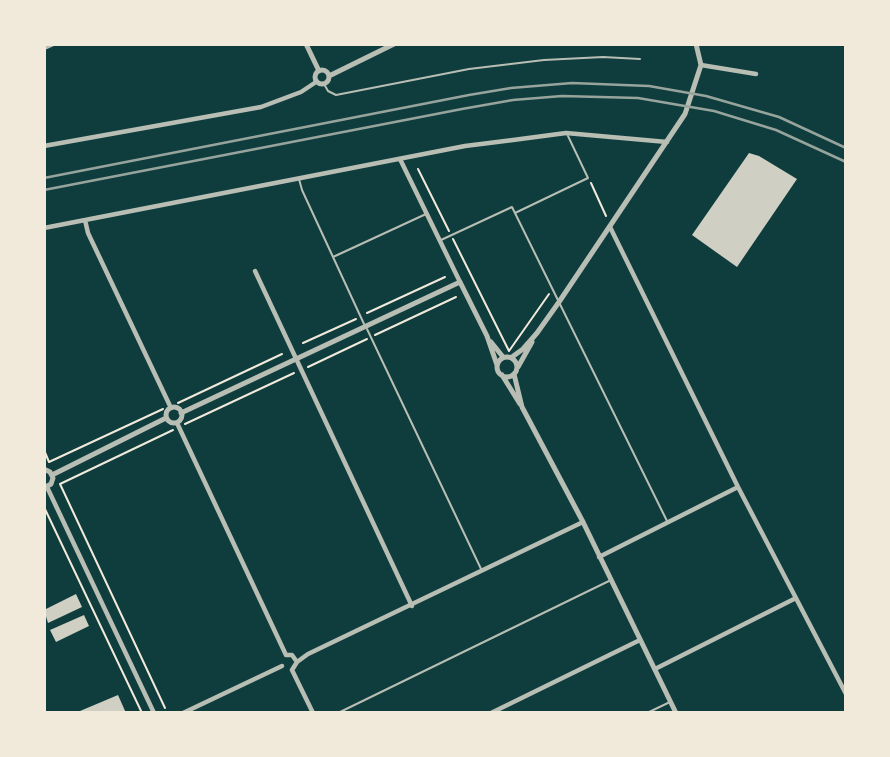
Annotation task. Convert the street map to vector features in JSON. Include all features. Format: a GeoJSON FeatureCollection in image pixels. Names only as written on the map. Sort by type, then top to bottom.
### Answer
{"type":"FeatureCollection","features":[{"type":"Feature","properties":{"kind":"street"},"geometry":{"type":"LineString","coordinates":[[44,48],[53,44]]}},
{"type":"Feature","properties":{"kind":"street"},"geometry":{"type":"LineString","coordinates":[[306,44],[319,71]]}},
{"type":"Feature","properties":{"kind":"street"},"geometry":{"type":"LineString","coordinates":[[44,146],[261,107],[301,92],[317,82],[324,84],[329,76],[394,44]]}},
{"type":"Feature","properties":{"kind":"street"},"geometry":{"type":"LineString","coordinates":[[503,357],[512,357],[537,333],[685,114],[701,65],[696,44]]}},
{"type":"Feature","properties":{"kind":"street"},"geometry":{"type":"LineString","coordinates":[[701,65],[756,74]]}},
{"type":"Feature","properties":{"kind":"street"},"geometry":{"type":"LineString","coordinates":[[319,71],[324,71],[329,76]]}},
{"type":"Feature","properties":{"kind":"street"},"geometry":{"type":"LineString","coordinates":[[317,82],[315,75],[319,71]]}},
{"type":"Feature","properties":{"kind":"street"},"geometry":{"type":"LineString","coordinates":[[44,228],[465,146],[566,133],[667,142]]}},
{"type":"Feature","properties":{"kind":"street"},"geometry":{"type":"LineString","coordinates":[[400,159],[487,337],[498,370],[522,407],[583,523],[676,713]]}},
{"type":"Feature","properties":{"kind":"street"},"geometry":{"type":"LineString","coordinates":[[85,220],[88,233],[171,407],[181,413],[178,425]]}},
{"type":"Feature","properties":{"kind":"street"},"geometry":{"type":"LineString","coordinates":[[610,227],[738,487],[846,694]]}},
{"type":"Feature","properties":{"kind":"street"},"geometry":{"type":"LineString","coordinates":[[255,271],[412,606]]}},
{"type":"Feature","properties":{"kind":"street"},"geometry":{"type":"LineString","coordinates":[[181,413],[460,282]]}},
{"type":"Feature","properties":{"kind":"street"},"geometry":{"type":"LineString","coordinates":[[502,375],[508,377],[516,371],[537,333]]}},
{"type":"Feature","properties":{"kind":"street"},"geometry":{"type":"LineString","coordinates":[[487,337],[503,357]]}},
{"type":"Feature","properties":{"kind":"street"},"geometry":{"type":"LineString","coordinates":[[498,365],[503,357]]}},
{"type":"Feature","properties":{"kind":"street"},"geometry":{"type":"LineString","coordinates":[[512,357],[517,362],[522,407]]}},
{"type":"Feature","properties":{"kind":"street"},"geometry":{"type":"LineString","coordinates":[[166,418],[171,407]]}},
{"type":"Feature","properties":{"kind":"street"},"geometry":{"type":"LineString","coordinates":[[166,418],[172,424],[178,425]]}},
{"type":"Feature","properties":{"kind":"street"},"geometry":{"type":"LineString","coordinates":[[52,475],[166,418]]}},
{"type":"Feature","properties":{"kind":"street"},"geometry":{"type":"LineString","coordinates":[[178,425],[286,655]]}},
{"type":"Feature","properties":{"kind":"street"},"geometry":{"type":"LineString","coordinates":[[44,469],[52,475]]}},
{"type":"Feature","properties":{"kind":"street"},"geometry":{"type":"LineString","coordinates":[[52,475],[52,481],[45,488],[154,713]]}},
{"type":"Feature","properties":{"kind":"street"},"geometry":{"type":"LineString","coordinates":[[599,556],[738,487]]}},
{"type":"Feature","properties":{"kind":"street"},"geometry":{"type":"LineString","coordinates":[[292,670],[297,662],[308,654],[583,523]]}},
{"type":"Feature","properties":{"kind":"street"},"geometry":{"type":"LineString","coordinates":[[655,669],[796,598]]}},
{"type":"Feature","properties":{"kind":"street"},"geometry":{"type":"LineString","coordinates":[[491,713],[640,640]]}},
{"type":"Feature","properties":{"kind":"street"},"geometry":{"type":"LineString","coordinates":[[286,655],[294,656],[297,662]]}},
{"type":"Feature","properties":{"kind":"street"},"geometry":{"type":"LineString","coordinates":[[282,666],[282,659],[286,655]]}},
{"type":"Feature","properties":{"kind":"street"},"geometry":{"type":"LineString","coordinates":[[282,666],[292,670]]}},
{"type":"Feature","properties":{"kind":"street"},"geometry":{"type":"LineString","coordinates":[[183,713],[282,666]]}},
{"type":"Feature","properties":{"kind":"street"},"geometry":{"type":"LineString","coordinates":[[292,670],[313,713]]}},
{"type":"Feature","properties":{"kind":"lane"},"geometry":{"type":"LineString","coordinates":[[324,84],[328,91],[335,95],[469,69],[544,60],[603,57],[640,59]]}},
{"type":"Feature","properties":{"kind":"lane"},"geometry":{"type":"LineString","coordinates":[[514,213],[588,178],[566,133]]}},
{"type":"Feature","properties":{"kind":"lane"},"geometry":{"type":"LineString","coordinates":[[299,178],[332,257],[482,572]]}},
{"type":"Feature","properties":{"kind":"lane"},"geometry":{"type":"LineString","coordinates":[[440,241],[512,207],[668,522]]}},
{"type":"Feature","properties":{"kind":"lane"},"geometry":{"type":"LineString","coordinates":[[332,257],[427,213]]}},
{"type":"Feature","properties":{"kind":"lane"},"geometry":{"type":"LineString","coordinates":[[338,713],[611,580]]}},
{"type":"Feature","properties":{"kind":"lane"},"geometry":{"type":"LineString","coordinates":[[647,713],[671,702]]}},
{"type":"Feature","properties":{"kind":"path"},"geometry":{"type":"LineString","coordinates":[[418,169],[509,351],[552,289]]}},
{"type":"Feature","properties":{"kind":"path"},"geometry":{"type":"LineString","coordinates":[[588,178],[610,227]]}},
{"type":"Feature","properties":{"kind":"path"},"geometry":{"type":"LineString","coordinates":[[303,343],[445,277]]}},
{"type":"Feature","properties":{"kind":"path"},"geometry":{"type":"LineString","coordinates":[[165,708],[60,484],[178,425],[456,297]]}},
{"type":"Feature","properties":{"kind":"path"},"geometry":{"type":"LineString","coordinates":[[44,450],[49,462],[282,354]]}},
{"type":"Feature","properties":{"kind":"path"},"geometry":{"type":"LineString","coordinates":[[44,507],[142,713]]}},
{"type":"Feature","properties":{"kind":"building"},"geometry":{"type":"Polygon","coordinates":[[[749,153],[759,156],[797,179],[737,267],[692,235],[749,153]]]}},
{"type":"Feature","properties":{"kind":"building"},"geometry":{"type":"Polygon","coordinates":[[[76,594],[82,607],[48,623],[44,610],[76,594]]]}},
{"type":"Feature","properties":{"kind":"building"},"geometry":{"type":"Polygon","coordinates":[[[84,615],[89,626],[56,642],[50,630],[84,615]]]}},
{"type":"Feature","properties":{"kind":"building"},"geometry":{"type":"Polygon","coordinates":[[[118,695],[126,713],[80,711],[118,695]]]}},
{"type":"Feature","properties":{"kind":"railway"},"geometry":{"type":"LineString","coordinates":[[44,178],[469,95],[572,83],[649,86],[706,96],[779,117],[846,148]]}},
{"type":"Feature","properties":{"kind":"railway"},"geometry":{"type":"LineString","coordinates":[[44,190],[462,109],[513,100],[562,96],[638,98],[714,111],[776,130],[846,162]]}}]}
